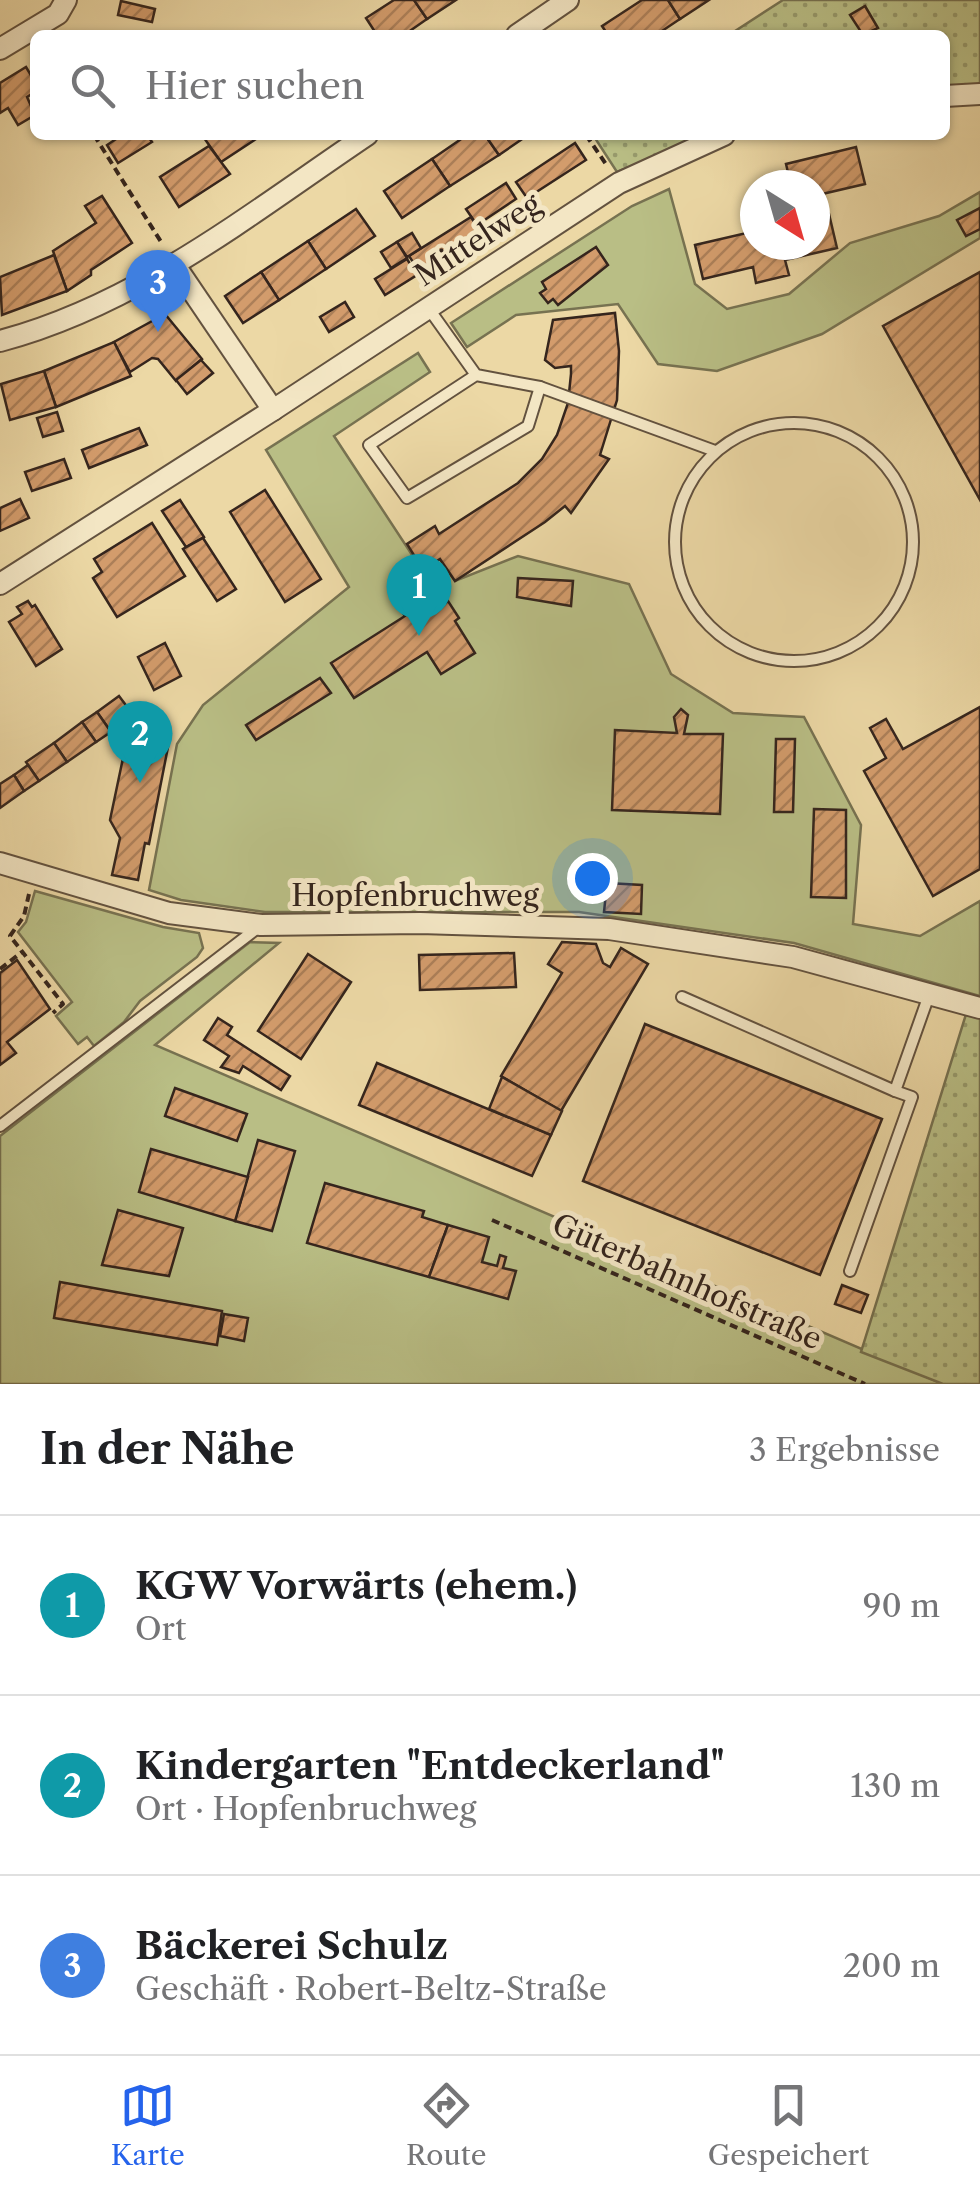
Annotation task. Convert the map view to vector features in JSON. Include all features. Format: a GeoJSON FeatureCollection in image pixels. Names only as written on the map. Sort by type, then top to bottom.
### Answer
{"type":"FeatureCollection","features":[{"type":"Feature","properties":{"kind":"street"},"geometry":{"type":"LineString","coordinates":[[31,30],[58,14],[66,0]]}},
{"type":"Feature","properties":{"kind":"street"},"geometry":{"type":"LineString","coordinates":[[524,30],[568,0]]}},
{"type":"Feature","properties":{"kind":"street"},"geometry":{"type":"LineString","coordinates":[[0,49],[30,31]]}},
{"type":"Feature","properties":{"kind":"street"},"geometry":{"type":"LineString","coordinates":[[950,96],[980,94]]}},
{"type":"Feature","properties":{"kind":"street"},"geometry":{"type":"LineString","coordinates":[[0,341],[80,316],[174,264],[360,140]]}},
{"type":"Feature","properties":{"kind":"street","name":"Mittelweg"},"geometry":{"type":"LineString","coordinates":[[0,584],[619,183],[713,140]]}},
{"type":"Feature","properties":{"kind":"street"},"geometry":{"type":"LineString","coordinates":[[174,264],[273,410]]}},
{"type":"Feature","properties":{"kind":"street","name":"Hopfenbruchweg"},"geometry":{"type":"LineString","coordinates":[[0,863],[169,912],[261,925],[420,923],[609,928],[793,957],[980,1008]]}},
{"type":"Feature","properties":{"kind":"lane"},"geometry":{"type":"LineString","coordinates":[[428,308],[476,375],[540,387],[715,451]]}},
{"type":"Feature","properties":{"kind":"lane"},"geometry":{"type":"LineString","coordinates":[[476,375],[369,446],[407,498],[528,426],[540,387]]}},
{"type":"Feature","properties":{"kind":"lane"},"geometry":{"type":"LineString","coordinates":[[786,422],[825,426],[860,442],[888,468],[907,502],[914,540],[908,579],[890,613],[862,640],[827,657],[787,662],[774,659],[747,652],[713,631],[688,599],[675,561],[676,520],[689,482],[715,451],[748,431],[786,422]]}},
{"type":"Feature","properties":{"kind":"lane","name":"Hopfenbruchweg"},"geometry":{"type":"LineString","coordinates":[[0,1126],[261,925]]}},
{"type":"Feature","properties":{"kind":"lane"},"geometry":{"type":"LineString","coordinates":[[895,1091],[929,994]]}},
{"type":"Feature","properties":{"kind":"lane"},"geometry":{"type":"LineString","coordinates":[[682,997],[912,1097],[850,1271]]}},
{"type":"Feature","properties":{"kind":"path"},"geometry":{"type":"LineString","coordinates":[[97,140],[174,264]]}},
{"type":"Feature","properties":{"kind":"path"},"geometry":{"type":"LineString","coordinates":[[589,140],[619,183]]}},
{"type":"Feature","properties":{"kind":"path"},"geometry":{"type":"LineString","coordinates":[[32,885],[24,916],[10,936],[63,1004],[53,1012]]}},
{"type":"Feature","properties":{"kind":"path"},"geometry":{"type":"LineString","coordinates":[[0,969],[22,952]]}},
{"type":"Feature","properties":{"kind":"path","name":"Güterbahnhofstraße"},"geometry":{"type":"LineString","coordinates":[[492,1220],[864,1384]]}},
{"type":"Feature","properties":{"kind":"green space"},"geometry":{"type":"Polygon","coordinates":[[[783,0],[980,0],[980,86],[950,89],[950,30],[737,30],[783,0]]]}},
{"type":"Feature","properties":{"kind":"green space"},"geometry":{"type":"Polygon","coordinates":[[[596,140],[696,140],[617,172],[596,140]]]}},
{"type":"Feature","properties":{"kind":"green space"},"geometry":{"type":"Polygon","coordinates":[[[669,189],[695,284],[727,309],[789,294],[850,243],[939,216],[980,192],[980,238],[822,334],[717,371],[658,364],[618,304],[516,315],[467,347],[451,323],[632,206],[669,189]]]}},
{"type":"Feature","properties":{"kind":"green space"},"geometry":{"type":"Polygon","coordinates":[[[418,353],[430,372],[334,436],[422,570],[440,559],[455,581],[518,556],[629,584],[671,674],[733,713],[804,717],[861,825],[853,924],[920,936],[980,901],[980,996],[794,943],[579,912],[265,912],[181,900],[149,890],[177,744],[203,705],[349,587],[266,450],[418,353]]]}},
{"type":"Feature","properties":{"kind":"green space"},"geometry":{"type":"Polygon","coordinates":[[[35,891],[163,927],[199,933],[203,948],[94,1046],[87,1037],[78,1044],[56,1016],[72,1002],[18,932],[26,922],[35,891]]]}},
{"type":"Feature","properties":{"kind":"green space"},"geometry":{"type":"Polygon","coordinates":[[[250,942],[279,943],[155,1045],[943,1384],[0,1384],[0,1136],[250,942]]]}},
{"type":"Feature","properties":{"kind":"green space"},"geometry":{"type":"Polygon","coordinates":[[[967,1011],[980,1016],[980,1384],[943,1384],[861,1352],[967,1011]]]}},
{"type":"Feature","properties":{"kind":"building"},"geometry":{"type":"Polygon","coordinates":[[[394,0],[414,0],[427,19],[411,30],[374,30],[366,18],[394,0]]]}},
{"type":"Feature","properties":{"kind":"building"},"geometry":{"type":"Polygon","coordinates":[[[414,0],[456,0],[427,19],[414,0]]]}},
{"type":"Feature","properties":{"kind":"building"},"geometry":{"type":"Polygon","coordinates":[[[642,0],[668,0],[680,19],[664,30],[605,30],[602,26],[642,0]]]}},
{"type":"Feature","properties":{"kind":"building"},"geometry":{"type":"Polygon","coordinates":[[[668,0],[709,0],[680,19],[668,0]]]}},
{"type":"Feature","properties":{"kind":"building"},"geometry":{"type":"Polygon","coordinates":[[[121,1],[155,9],[152,22],[118,15],[121,1]]]}},
{"type":"Feature","properties":{"kind":"building"},"geometry":{"type":"Polygon","coordinates":[[[865,6],[878,28],[860,30],[850,15],[865,6]]]}},
{"type":"Feature","properties":{"kind":"building"},"geometry":{"type":"Polygon","coordinates":[[[26,67],[30,74],[27,97],[30,118],[18,125],[8,108],[0,113],[0,83],[26,67]]]}},
{"type":"Feature","properties":{"kind":"building"},"geometry":{"type":"Polygon","coordinates":[[[114,140],[152,142],[118,163],[107,145],[114,140]]]}},
{"type":"Feature","properties":{"kind":"building"},"geometry":{"type":"Polygon","coordinates":[[[206,140],[254,140],[221,162],[206,140]]]}},
{"type":"Feature","properties":{"kind":"building"},"geometry":{"type":"Polygon","coordinates":[[[460,140],[488,140],[499,155],[450,186],[432,159],[460,140]]]}},
{"type":"Feature","properties":{"kind":"building"},"geometry":{"type":"Polygon","coordinates":[[[488,140],[521,140],[499,155],[488,140]]]}},
{"type":"Feature","properties":{"kind":"building"},"geometry":{"type":"Polygon","coordinates":[[[575,143],[586,160],[527,198],[516,182],[575,143]]]}},
{"type":"Feature","properties":{"kind":"building"},"geometry":{"type":"Polygon","coordinates":[[[209,146],[230,174],[179,207],[160,177],[209,146]]]}},
{"type":"Feature","properties":{"kind":"building"},"geometry":{"type":"Polygon","coordinates":[[[856,147],[865,184],[830,192],[830,170],[787,170],[786,164],[856,147]]]}},
{"type":"Feature","properties":{"kind":"building"},"geometry":{"type":"Polygon","coordinates":[[[432,159],[450,186],[402,218],[384,191],[432,159]]]}},
{"type":"Feature","properties":{"kind":"building"},"geometry":{"type":"Polygon","coordinates":[[[506,183],[516,199],[477,225],[466,209],[506,183]]]}},
{"type":"Feature","properties":{"kind":"building"},"geometry":{"type":"Polygon","coordinates":[[[102,196],[132,243],[67,291],[53,251],[96,223],[85,206],[102,196]]]}},
{"type":"Feature","properties":{"kind":"building"},"geometry":{"type":"Polygon","coordinates":[[[980,208],[980,229],[966,236],[957,220],[980,208]]]}},
{"type":"Feature","properties":{"kind":"building"},"geometry":{"type":"Polygon","coordinates":[[[356,209],[375,236],[326,269],[308,241],[356,209]]]}},
{"type":"Feature","properties":{"kind":"building"},"geometry":{"type":"Polygon","coordinates":[[[471,217],[482,235],[420,273],[409,256],[471,217]]]}},
{"type":"Feature","properties":{"kind":"building"},"geometry":{"type":"Polygon","coordinates":[[[830,218],[837,248],[830,250],[830,218]]]}},
{"type":"Feature","properties":{"kind":"building"},"geometry":{"type":"Polygon","coordinates":[[[412,233],[421,248],[407,257],[397,242],[412,233]]]}},
{"type":"Feature","properties":{"kind":"building"},"geometry":{"type":"Polygon","coordinates":[[[740,234],[740,260],[785,260],[789,275],[756,283],[753,267],[703,279],[695,245],[740,234]]]}},
{"type":"Feature","properties":{"kind":"building"},"geometry":{"type":"Polygon","coordinates":[[[308,241],[326,269],[279,300],[261,272],[308,241]]]}},
{"type":"Feature","properties":{"kind":"building"},"geometry":{"type":"Polygon","coordinates":[[[397,242],[407,258],[391,268],[381,252],[397,242]]]}},
{"type":"Feature","properties":{"kind":"building"},"geometry":{"type":"Polygon","coordinates":[[[596,247],[608,265],[558,305],[553,299],[548,303],[540,293],[546,289],[542,282],[596,247]]]}},
{"type":"Feature","properties":{"kind":"building"},"geometry":{"type":"Polygon","coordinates":[[[54,255],[67,291],[2,315],[0,277],[54,255]]]}},
{"type":"Feature","properties":{"kind":"building"},"geometry":{"type":"Polygon","coordinates":[[[407,259],[417,275],[385,295],[375,279],[407,259]]]}},
{"type":"Feature","properties":{"kind":"building"},"geometry":{"type":"Polygon","coordinates":[[[261,272],[279,300],[243,323],[225,296],[261,272]]]}},
{"type":"Feature","properties":{"kind":"building"},"geometry":{"type":"Polygon","coordinates":[[[980,272],[980,500],[883,326],[980,272]]]}},
{"type":"Feature","properties":{"kind":"building"},"geometry":{"type":"Polygon","coordinates":[[[345,302],[354,317],[329,332],[320,317],[345,302]]]}},
{"type":"Feature","properties":{"kind":"building"},"geometry":{"type":"Polygon","coordinates":[[[615,313],[619,351],[617,400],[600,455],[609,459],[571,513],[565,506],[455,581],[440,559],[423,570],[407,544],[435,526],[439,534],[518,483],[542,459],[557,435],[568,403],[571,366],[555,368],[545,360],[553,320],[615,313]]]}},
{"type":"Feature","properties":{"kind":"building"},"geometry":{"type":"Polygon","coordinates":[[[165,314],[202,359],[176,381],[158,359],[152,358],[130,372],[114,342],[165,314]]]}},
{"type":"Feature","properties":{"kind":"building"},"geometry":{"type":"Polygon","coordinates":[[[114,342],[131,376],[56,407],[44,371],[114,342]]]}},
{"type":"Feature","properties":{"kind":"building"},"geometry":{"type":"Polygon","coordinates":[[[201,360],[213,373],[187,394],[176,380],[201,360]]]}},
{"type":"Feature","properties":{"kind":"building"},"geometry":{"type":"Polygon","coordinates":[[[44,371],[56,407],[10,420],[1,384],[44,371]]]}},
{"type":"Feature","properties":{"kind":"building"},"geometry":{"type":"Polygon","coordinates":[[[57,412],[63,431],[43,437],[37,418],[57,412]]]}},
{"type":"Feature","properties":{"kind":"building"},"geometry":{"type":"Polygon","coordinates":[[[139,428],[147,445],[89,468],[82,450],[139,428]]]}},
{"type":"Feature","properties":{"kind":"building"},"geometry":{"type":"Polygon","coordinates":[[[64,459],[71,478],[32,491],[25,472],[64,459]]]}},
{"type":"Feature","properties":{"kind":"building"},"geometry":{"type":"Polygon","coordinates":[[[265,490],[321,579],[285,602],[230,512],[265,490]]]}},
{"type":"Feature","properties":{"kind":"building"},"geometry":{"type":"Polygon","coordinates":[[[20,499],[29,518],[0,531],[0,508],[20,499]]]}},
{"type":"Feature","properties":{"kind":"building"},"geometry":{"type":"Polygon","coordinates":[[[180,500],[204,537],[186,547],[162,511],[180,500]]]}},
{"type":"Feature","properties":{"kind":"building"},"geometry":{"type":"Polygon","coordinates":[[[152,523],[185,576],[117,617],[93,578],[102,572],[94,559],[152,523]]]}},
{"type":"Feature","properties":{"kind":"building"},"geometry":{"type":"Polygon","coordinates":[[[203,538],[236,589],[217,601],[183,549],[203,538]]]}},
{"type":"Feature","properties":{"kind":"building"},"geometry":{"type":"Polygon","coordinates":[[[518,578],[573,581],[571,606],[517,597],[518,578]]]}},
{"type":"Feature","properties":{"kind":"building"},"geometry":{"type":"Polygon","coordinates":[[[436,591],[459,618],[455,621],[475,653],[441,674],[427,652],[354,698],[331,663],[405,616],[403,613],[436,591]]]}},
{"type":"Feature","properties":{"kind":"building"},"geometry":{"type":"Polygon","coordinates":[[[28,601],[32,607],[35,605],[62,649],[36,666],[9,622],[22,614],[17,607],[28,601]]]}},
{"type":"Feature","properties":{"kind":"building"},"geometry":{"type":"Polygon","coordinates":[[[165,643],[181,676],[154,690],[138,657],[165,643]]]}},
{"type":"Feature","properties":{"kind":"building"},"geometry":{"type":"Polygon","coordinates":[[[320,678],[331,693],[256,740],[246,725],[320,678]]]}},
{"type":"Feature","properties":{"kind":"building"},"geometry":{"type":"Polygon","coordinates":[[[119,696],[134,716],[111,732],[97,712],[119,696]]]}},
{"type":"Feature","properties":{"kind":"building"},"geometry":{"type":"Polygon","coordinates":[[[980,707],[980,869],[933,896],[864,771],[886,758],[870,728],[886,719],[903,749],[980,707]]]}},
{"type":"Feature","properties":{"kind":"building"},"geometry":{"type":"Polygon","coordinates":[[[681,709],[688,715],[684,734],[723,734],[720,814],[612,810],[615,730],[677,733],[674,717],[681,709]]]}},
{"type":"Feature","properties":{"kind":"building"},"geometry":{"type":"Polygon","coordinates":[[[97,712],[111,732],[96,742],[82,722],[97,712]]]}},
{"type":"Feature","properties":{"kind":"building"},"geometry":{"type":"Polygon","coordinates":[[[82,722],[96,742],[67,762],[54,743],[82,722]]]}},
{"type":"Feature","properties":{"kind":"building"},"geometry":{"type":"Polygon","coordinates":[[[127,739],[168,747],[138,880],[112,875],[120,838],[110,820],[127,739]]]}},
{"type":"Feature","properties":{"kind":"building"},"geometry":{"type":"Polygon","coordinates":[[[776,739],[795,739],[793,812],[774,812],[776,739]]]}},
{"type":"Feature","properties":{"kind":"building"},"geometry":{"type":"Polygon","coordinates":[[[54,743],[67,762],[39,781],[26,762],[54,743]]]}},
{"type":"Feature","properties":{"kind":"building"},"geometry":{"type":"Polygon","coordinates":[[[28,765],[39,781],[24,791],[14,775],[28,765]]]}},
{"type":"Feature","properties":{"kind":"building"},"geometry":{"type":"Polygon","coordinates":[[[14,775],[24,791],[0,808],[0,784],[14,775]]]}},
{"type":"Feature","properties":{"kind":"building"},"geometry":{"type":"Polygon","coordinates":[[[814,809],[846,810],[846,898],[811,897],[814,809]]]}},
{"type":"Feature","properties":{"kind":"building"},"geometry":{"type":"Polygon","coordinates":[[[607,883],[642,885],[641,914],[604,912],[607,883]]]}},
{"type":"Feature","properties":{"kind":"building"},"geometry":{"type":"Polygon","coordinates":[[[562,942],[596,944],[603,963],[610,967],[621,948],[648,964],[561,1111],[501,1076],[562,973],[548,964],[562,942]]]}},
{"type":"Feature","properties":{"kind":"building"},"geometry":{"type":"Polygon","coordinates":[[[514,953],[516,987],[420,990],[419,955],[514,953]]]}},
{"type":"Feature","properties":{"kind":"building"},"geometry":{"type":"Polygon","coordinates":[[[308,954],[351,982],[301,1059],[258,1031],[308,954]]]}},
{"type":"Feature","properties":{"kind":"building"},"geometry":{"type":"Polygon","coordinates":[[[17,960],[50,1009],[7,1042],[16,1053],[0,1065],[0,973],[17,960]]]}},
{"type":"Feature","properties":{"kind":"building"},"geometry":{"type":"Polygon","coordinates":[[[218,1018],[232,1027],[227,1035],[290,1076],[281,1090],[243,1066],[239,1073],[221,1067],[229,1056],[204,1040],[218,1018]]]}},
{"type":"Feature","properties":{"kind":"building"},"geometry":{"type":"Polygon","coordinates":[[[645,1024],[882,1119],[820,1275],[583,1181],[645,1024]]]}},
{"type":"Feature","properties":{"kind":"building"},"geometry":{"type":"Polygon","coordinates":[[[377,1063],[551,1135],[532,1176],[359,1105],[377,1063]]]}},
{"type":"Feature","properties":{"kind":"building"},"geometry":{"type":"Polygon","coordinates":[[[502,1077],[562,1111],[551,1135],[489,1109],[502,1077]]]}},
{"type":"Feature","properties":{"kind":"building"},"geometry":{"type":"Polygon","coordinates":[[[175,1088],[247,1114],[237,1141],[165,1116],[175,1088]]]}},
{"type":"Feature","properties":{"kind":"building"},"geometry":{"type":"Polygon","coordinates":[[[258,1140],[295,1151],[272,1231],[235,1221],[258,1140]]]}},
{"type":"Feature","properties":{"kind":"building"},"geometry":{"type":"Polygon","coordinates":[[[151,1149],[248,1177],[235,1221],[139,1192],[151,1149]]]}},
{"type":"Feature","properties":{"kind":"building"},"geometry":{"type":"Polygon","coordinates":[[[325,1183],[424,1211],[422,1217],[448,1225],[429,1277],[307,1243],[325,1183]]]}},
{"type":"Feature","properties":{"kind":"building"},"geometry":{"type":"Polygon","coordinates":[[[118,1210],[183,1228],[169,1276],[102,1265],[118,1210]]]}},
{"type":"Feature","properties":{"kind":"building"},"geometry":{"type":"Polygon","coordinates":[[[448,1225],[489,1237],[482,1262],[497,1266],[500,1255],[506,1257],[503,1268],[516,1271],[508,1299],[429,1277],[448,1225]]]}},
{"type":"Feature","properties":{"kind":"building"},"geometry":{"type":"Polygon","coordinates":[[[60,1282],[222,1311],[217,1345],[54,1318],[60,1282]]]}},
{"type":"Feature","properties":{"kind":"building"},"geometry":{"type":"Polygon","coordinates":[[[842,1285],[868,1295],[861,1313],[835,1304],[842,1285]]]}},
{"type":"Feature","properties":{"kind":"building"},"geometry":{"type":"Polygon","coordinates":[[[224,1314],[248,1318],[244,1341],[220,1336],[224,1314]]]}},
{"type":"Feature","properties":{"kind":"place","name":"Bäckerei Schulz"},"geometry":{"type":"Point","coordinates":[158,332]}},
{"type":"Feature","properties":{"kind":"place","name":"KGW Vorwärts (ehem.)"},"geometry":{"type":"Point","coordinates":[419,636]}},
{"type":"Feature","properties":{"kind":"place","name":"Kindergarten \"Entdeckerland\""},"geometry":{"type":"Point","coordinates":[140,783]}}]}
